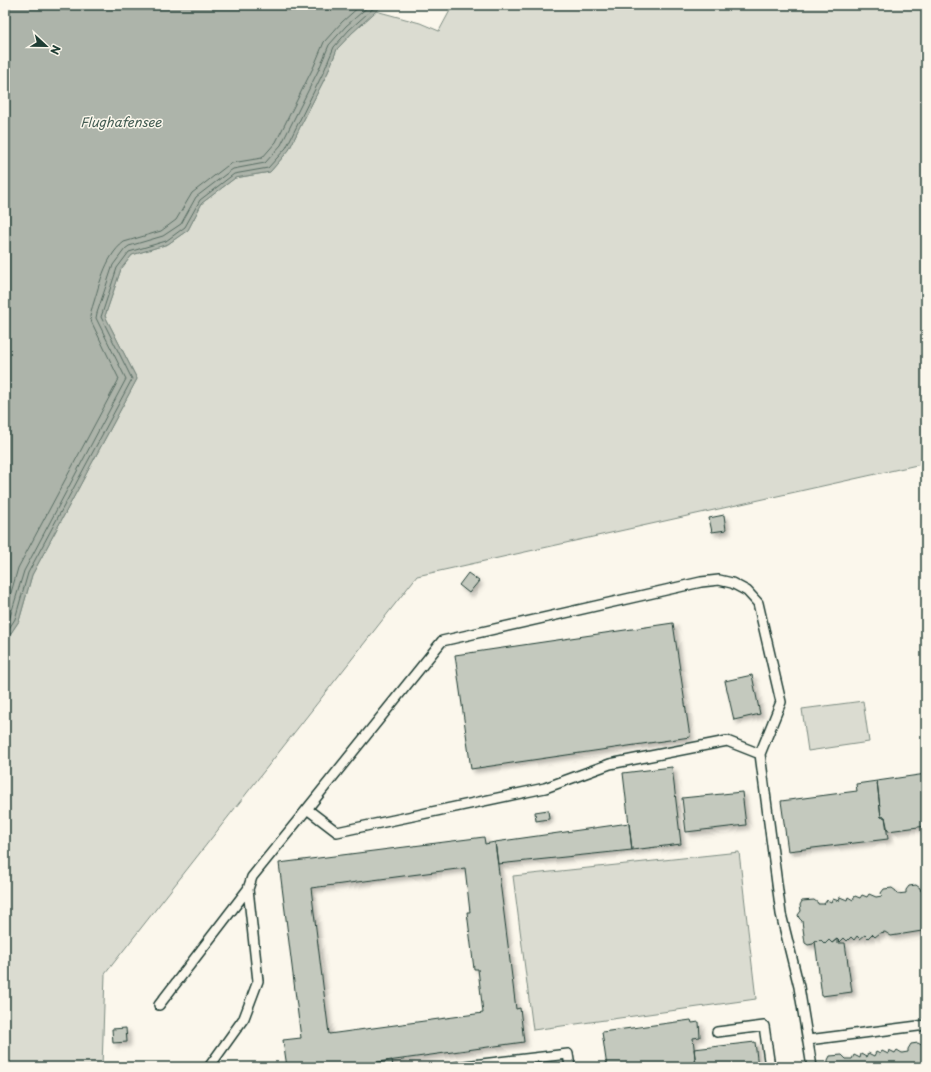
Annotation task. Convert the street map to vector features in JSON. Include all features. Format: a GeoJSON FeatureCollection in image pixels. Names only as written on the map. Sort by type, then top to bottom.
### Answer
{"type":"FeatureCollection","features":[{"type":"Feature","properties":{"kind":"lane"},"geometry":{"type":"LineString","coordinates":[[159,1005],[248,889],[252,876],[307,810],[442,641],[694,583],[719,580],[732,583],[747,591],[758,603],[781,702],[760,754],[781,914],[799,987],[812,1067]]}},
{"type":"Feature","properties":{"kind":"lane"},"geometry":{"type":"LineString","coordinates":[[307,810],[337,832],[545,788],[610,764],[727,741],[760,754]]}},
{"type":"Feature","properties":{"kind":"lane"},"geometry":{"type":"LineString","coordinates":[[209,1067],[244,1018],[258,981],[248,889]]}},
{"type":"Feature","properties":{"kind":"lane"},"geometry":{"type":"LineString","coordinates":[[808,1040],[926,1025]]}},
{"type":"Feature","properties":{"kind":"lane"},"geometry":{"type":"LineString","coordinates":[[717,1032],[764,1026],[770,1067]]}},
{"type":"Feature","properties":{"kind":"lane"},"geometry":{"type":"LineString","coordinates":[[456,1067],[568,1054],[570,1067]]}},
{"type":"Feature","properties":{"kind":"shaded area"},"geometry":{"type":"Polygon","coordinates":[[[453,5],[926,5],[926,463],[417,576],[105,974],[102,1067],[5,1067],[5,642],[19,621],[32,575],[137,379],[105,316],[121,269],[132,255],[168,244],[188,230],[202,203],[235,178],[270,172],[289,150],[328,72],[337,49],[376,11],[420,23],[439,31],[453,5]]]}},
{"type":"Feature","properties":{"kind":"shaded area"},"geometry":{"type":"Polygon","coordinates":[[[863,701],[869,742],[808,751],[802,709],[863,701]]]}},
{"type":"Feature","properties":{"kind":"shaded area"},"geometry":{"type":"Polygon","coordinates":[[[739,852],[756,999],[533,1030],[513,876],[739,852]]]}},
{"type":"Feature","properties":{"kind":"water","name":"Flughafensee"},"geometry":{"type":"Polygon","coordinates":[[[5,5],[383,5],[337,49],[328,72],[289,150],[270,172],[235,178],[202,203],[188,230],[168,244],[132,255],[121,269],[105,316],[137,379],[32,575],[19,621],[5,642],[5,5]]]}},
{"type":"Feature","properties":{"kind":"building"},"geometry":{"type":"Polygon","coordinates":[[[724,515],[726,530],[712,532],[709,518],[724,515]]]}},
{"type":"Feature","properties":{"kind":"building"},"geometry":{"type":"Polygon","coordinates":[[[468,573],[479,581],[469,593],[459,585],[468,573]]]}},
{"type":"Feature","properties":{"kind":"building"},"geometry":{"type":"Polygon","coordinates":[[[673,623],[690,737],[471,769],[455,655],[673,623]]]}},
{"type":"Feature","properties":{"kind":"building"},"geometry":{"type":"Polygon","coordinates":[[[752,675],[760,714],[734,720],[725,681],[752,675]]]}},
{"type":"Feature","properties":{"kind":"building"},"geometry":{"type":"Polygon","coordinates":[[[672,767],[681,844],[632,850],[623,773],[672,767]]]}},
{"type":"Feature","properties":{"kind":"building"},"geometry":{"type":"Polygon","coordinates":[[[926,774],[926,826],[888,831],[885,817],[881,817],[877,781],[926,774]]]}},
{"type":"Feature","properties":{"kind":"building"},"geometry":{"type":"Polygon","coordinates":[[[877,781],[881,817],[885,817],[888,839],[788,851],[781,801],[857,791],[856,784],[877,781]]]}},
{"type":"Feature","properties":{"kind":"building"},"geometry":{"type":"Polygon","coordinates":[[[742,792],[746,825],[686,832],[682,798],[742,792]]]}},
{"type":"Feature","properties":{"kind":"building"},"geometry":{"type":"Polygon","coordinates":[[[548,810],[549,819],[536,821],[535,812],[548,810]]]}},
{"type":"Feature","properties":{"kind":"building"},"geometry":{"type":"Polygon","coordinates":[[[629,823],[632,850],[498,864],[495,842],[629,823]]]}},
{"type":"Feature","properties":{"kind":"building"},"geometry":{"type":"Polygon","coordinates":[[[484,837],[485,844],[495,842],[516,1009],[520,1008],[524,1042],[345,1067],[287,1067],[283,1040],[301,1038],[279,863],[484,837]],[[465,868],[311,888],[329,1034],[483,1013],[478,969],[474,969],[467,912],[470,912],[465,868]]]}},
{"type":"Feature","properties":{"kind":"building"},"geometry":{"type":"Polygon","coordinates":[[[916,885],[921,891],[926,890],[926,927],[922,931],[891,936],[885,932],[880,933],[875,937],[872,934],[868,938],[865,935],[860,939],[857,936],[854,940],[851,937],[847,941],[844,938],[840,942],[837,939],[832,943],[829,940],[825,944],[821,940],[815,941],[813,944],[808,945],[805,943],[802,921],[798,915],[801,911],[800,905],[802,901],[814,900],[818,904],[824,904],[827,900],[831,902],[833,899],[839,901],[840,897],[847,900],[848,897],[853,900],[855,896],[860,898],[862,895],[867,897],[869,894],[876,897],[882,896],[881,893],[884,889],[892,888],[897,894],[906,893],[909,886],[916,885]]]}},
{"type":"Feature","properties":{"kind":"building"},"geometry":{"type":"Polygon","coordinates":[[[837,939],[837,943],[845,943],[852,992],[822,996],[815,941],[821,940],[825,944],[829,940],[832,943],[837,939]]]}},
{"type":"Feature","properties":{"kind":"building"},"geometry":{"type":"Polygon","coordinates":[[[691,1020],[692,1023],[699,1022],[700,1037],[693,1038],[696,1067],[607,1067],[602,1032],[691,1020]]]}},
{"type":"Feature","properties":{"kind":"building"},"geometry":{"type":"Polygon","coordinates":[[[126,1028],[127,1042],[113,1043],[112,1029],[126,1028]]]}},
{"type":"Feature","properties":{"kind":"building"},"geometry":{"type":"Polygon","coordinates":[[[755,1042],[758,1067],[696,1067],[694,1049],[755,1042]]]}},
{"type":"Feature","properties":{"kind":"building"},"geometry":{"type":"Polygon","coordinates":[[[918,1043],[923,1046],[923,1050],[926,1050],[926,1067],[828,1067],[828,1060],[830,1056],[842,1055],[846,1059],[852,1059],[854,1055],[860,1058],[861,1054],[866,1057],[868,1053],[874,1056],[876,1052],[880,1054],[882,1051],[888,1054],[889,1050],[895,1053],[897,1050],[902,1053],[908,1052],[911,1044],[918,1043]]]}},
{"type":"Feature","properties":{"kind":"building"},"geometry":{"type":"Polygon","coordinates":[[[392,1060],[393,1067],[345,1067],[392,1060]]]}}]}
